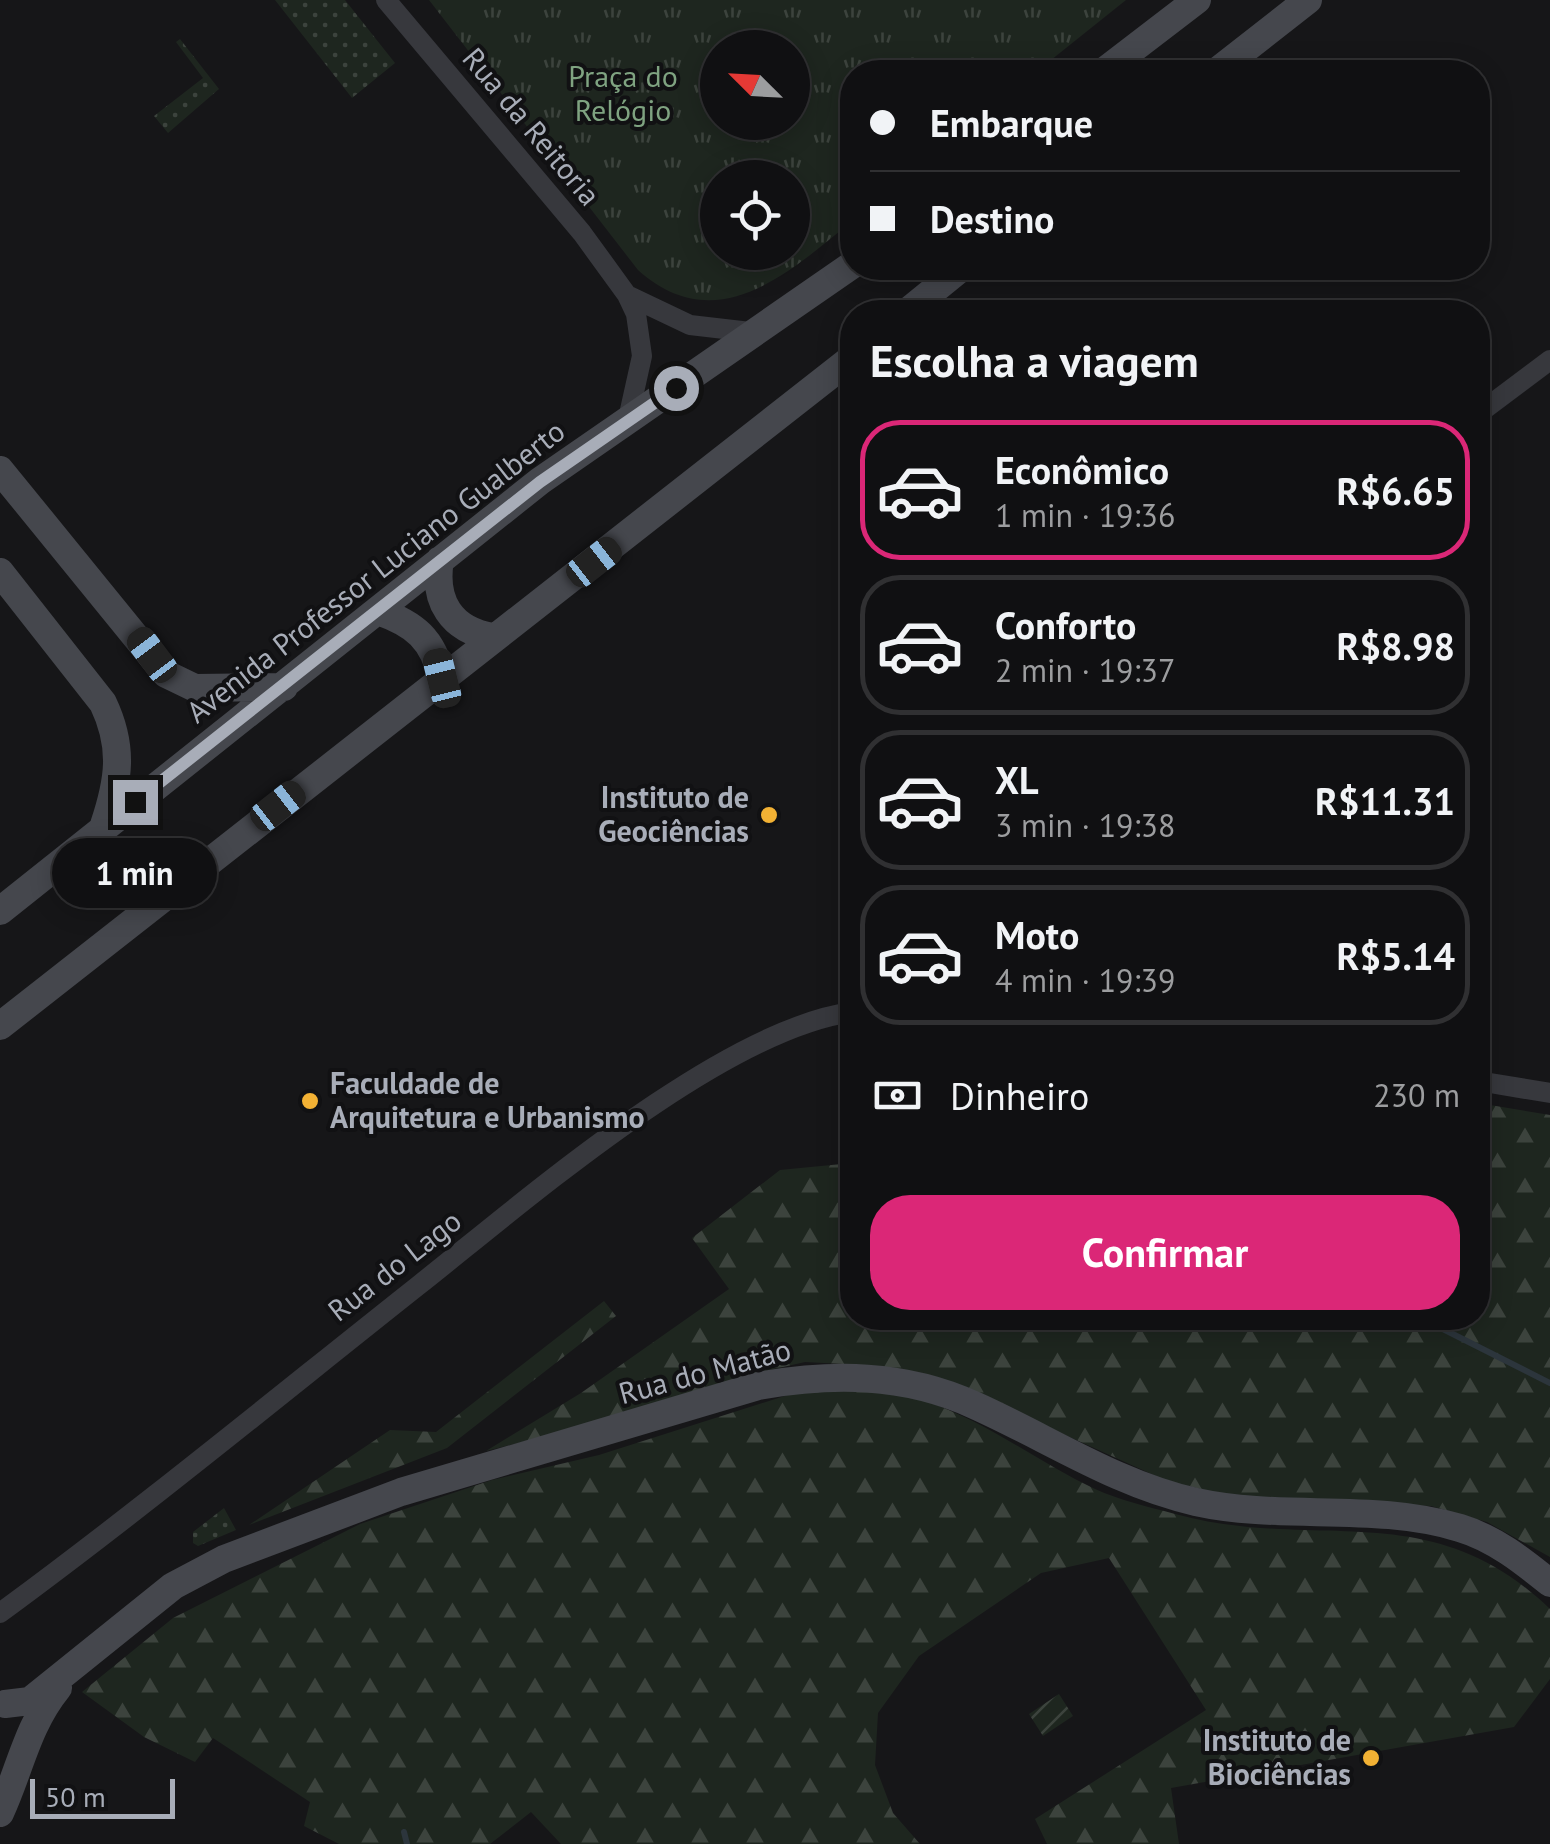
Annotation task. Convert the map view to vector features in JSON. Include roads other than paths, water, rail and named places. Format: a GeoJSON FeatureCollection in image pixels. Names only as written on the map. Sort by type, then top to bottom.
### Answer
{"type":"FeatureCollection","features":[{"type":"Feature","properties":{"kind":"street","name":"Rua da Reitoria"},"geometry":{"type":"LineString","coordinates":[[386,0],[582,234],[627,294],[636,314],[642,356],[628,419]]}},
{"type":"Feature","properties":{"kind":"street"},"geometry":{"type":"LineString","coordinates":[[1119,60],[1197,0]]}},
{"type":"Feature","properties":{"kind":"street"},"geometry":{"type":"LineString","coordinates":[[1231,60],[1308,0]]}},
{"type":"Feature","properties":{"kind":"street","name":"Avenida Professor Luciano Gualberto"},"geometry":{"type":"LineString","coordinates":[[0,912],[440,560],[628,419],[761,333],[840,274]]}},
{"type":"Feature","properties":{"kind":"street"},"geometry":{"type":"LineString","coordinates":[[922,300],[945,280]]}},
{"type":"Feature","properties":{"kind":"street","name":"Rua da Reitoria"},"geometry":{"type":"LineString","coordinates":[[627,294],[690,325],[761,333]]}},
{"type":"Feature","properties":{"kind":"street"},"geometry":{"type":"LineString","coordinates":[[1490,405],[1550,360]]}},
{"type":"Feature","properties":{"kind":"street"},"geometry":{"type":"LineString","coordinates":[[0,1026],[840,367]]}},
{"type":"Feature","properties":{"kind":"street"},"geometry":{"type":"LineString","coordinates":[[0,470],[166,674],[177,682],[217,690],[286,687]]}},
{"type":"Feature","properties":{"kind":"street"},"geometry":{"type":"LineString","coordinates":[[440,560],[437,579],[447,613],[476,634],[493,636]]}},
{"type":"Feature","properties":{"kind":"street"},"geometry":{"type":"LineString","coordinates":[[0,572],[103,702],[114,725],[119,774],[104,825]]}},
{"type":"Feature","properties":{"kind":"street"},"geometry":{"type":"LineString","coordinates":[[378,610],[417,628],[430,642],[442,678]]}},
{"type":"Feature","properties":{"kind":"street","name":"Rua do Lago"},"geometry":{"type":"LineString","coordinates":[[0,1613],[174,1480],[563,1170],[662,1102],[797,1026],[840,1015]]}},
{"type":"Feature","properties":{"kind":"street"},"geometry":{"type":"LineString","coordinates":[[1490,1083],[1550,1093]]}},
{"type":"Feature","properties":{"kind":"street","name":"Rua do Matão"},"geometry":{"type":"LineString","coordinates":[[3,1702],[30,1701],[72,1672],[173,1586],[240,1552],[441,1479],[758,1386],[808,1378],[860,1376],[920,1386],[972,1404],[1149,1489],[1196,1502],[1239,1509],[1417,1518],[1462,1528],[1505,1549],[1550,1583]]}},
{"type":"Feature","properties":{"kind":"street","name":"Rua do Matão"},"geometry":{"type":"LineString","coordinates":[[0,1813],[16,1778],[24,1742],[43,1706],[72,1672]]}},
{"type":"Feature","properties":{"kind":"street"},"geometry":{"type":"LineString","coordinates":[[3,1702],[24,1742]]}},
{"type":"Feature","properties":{"kind":"waterway"},"geometry":{"type":"LineString","coordinates":[[1445,1330],[1550,1383]]}},
{"type":"Feature","properties":{"kind":"waterway"},"geometry":{"type":"LineString","coordinates":[[404,1832],[407,1844]]}},
{"type":"Feature","properties":{"kind":"place","name":"Instituto de Geociências"},"geometry":{"type":"Point","coordinates":[769,815]}},
{"type":"Feature","properties":{"kind":"place","name":"Faculdade de Arquitetura e Urbanismo"},"geometry":{"type":"Point","coordinates":[310,1101]}},
{"type":"Feature","properties":{"kind":"place","name":"Instituto de Biociências"},"geometry":{"type":"Point","coordinates":[1371,1758]}},
{"type":"Feature","properties":{"kind":"park label","name":"Praça do Relógio"},"geometry":{"type":"Point","coordinates":[623,94]}}]}
